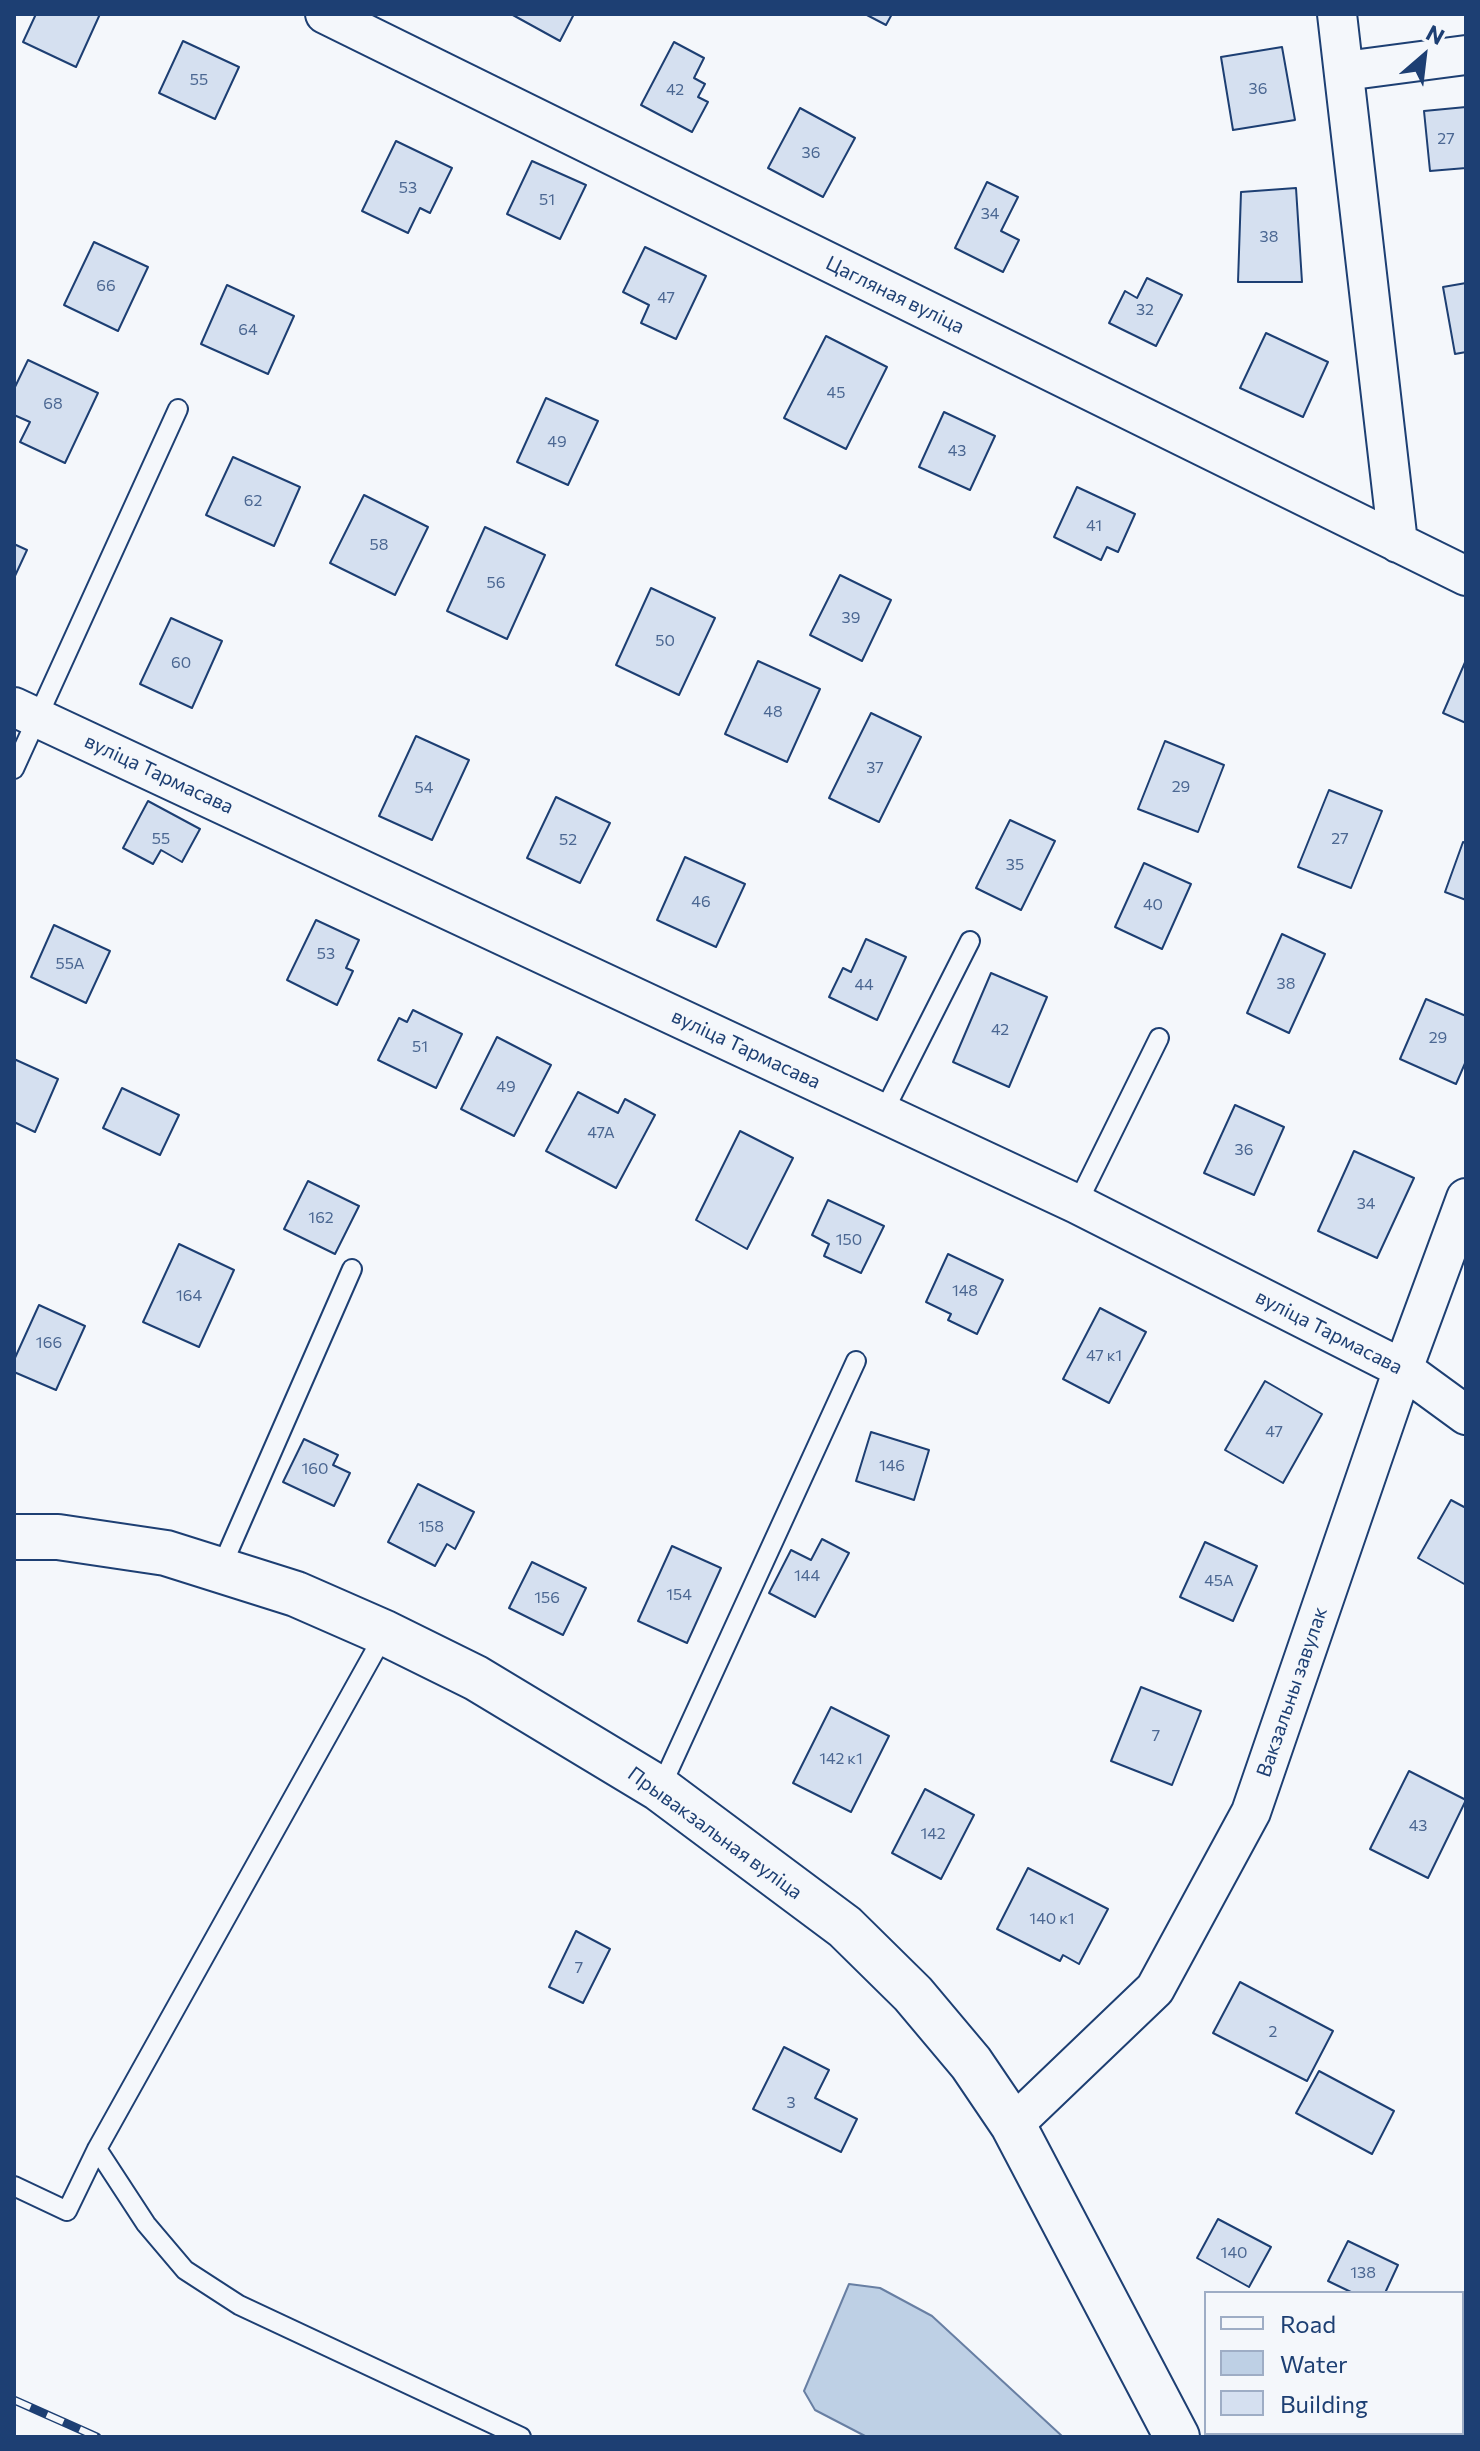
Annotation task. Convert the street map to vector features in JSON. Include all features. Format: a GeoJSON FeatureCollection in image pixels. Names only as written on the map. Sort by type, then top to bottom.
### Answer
{"type":"FeatureCollection","features":[{"type":"Feature","properties":{"kind":"main road","name":"Прывакзальная вуліца"},"geometry":{"type":"LineString","coordinates":[[14,1537],[58,1537],[166,1553],[296,1594],[385,1633],[476,1678],[660,1789],[845,1927],[923,2005],[971,2063],[1013,2125],[1177,2437]]}},
{"type":"Feature","properties":{"kind":"street"},"geometry":{"type":"LineString","coordinates":[[1337,14],[1398,543]]}},
{"type":"Feature","properties":{"kind":"street","name":"Цагляная вуліца"},"geometry":{"type":"LineString","coordinates":[[328,15],[1466,576]]}},
{"type":"Feature","properties":{"kind":"street"},"geometry":{"type":"LineString","coordinates":[[1345,71],[1466,55]]}},
{"type":"Feature","properties":{"kind":"street","name":"вуліца Тармасава"},"geometry":{"type":"LineString","coordinates":[[26,712],[1077,1204],[1403,1369],[1466,1415]]}},
{"type":"Feature","properties":{"kind":"street","name":"Вакзальны завулак"},"geometry":{"type":"LineString","coordinates":[[1013,2125],[1155,1989],[1251,1812],[1403,1369],[1466,1198]]}},
{"type":"Feature","properties":{"kind":"lane"},"geometry":{"type":"LineString","coordinates":[[14,769],[26,712],[178,409]]}},
{"type":"Feature","properties":{"kind":"lane"},"geometry":{"type":"LineString","coordinates":[[883,1113],[970,941]]}},
{"type":"Feature","properties":{"kind":"lane"},"geometry":{"type":"LineString","coordinates":[[1077,1204],[1159,1038]]}},
{"type":"Feature","properties":{"kind":"lane"},"geometry":{"type":"LineString","coordinates":[[221,1568],[352,1269]]}},
{"type":"Feature","properties":{"kind":"lane"},"geometry":{"type":"LineString","coordinates":[[660,1789],[856,1361]]}},
{"type":"Feature","properties":{"kind":"lane"},"geometry":{"type":"LineString","coordinates":[[14,2186],[67,2211],[97,2149],[385,1633]]}},
{"type":"Feature","properties":{"kind":"lane"},"geometry":{"type":"LineString","coordinates":[[97,2149],[146,2224],[185,2270],[239,2305],[521,2437]]}},
{"type":"Feature","properties":{"kind":"water"},"geometry":{"type":"Polygon","coordinates":[[[849,2284],[880,2288],[932,2316],[1063,2437],[867,2437],[815,2410],[804,2391],[849,2284]]]}},
{"type":"Feature","properties":{"kind":"building"},"geometry":{"type":"Polygon","coordinates":[[[36,14],[100,14],[76,67],[23,42],[36,14]]]}},
{"type":"Feature","properties":{"kind":"building"},"geometry":{"type":"Polygon","coordinates":[[[511,14],[574,14],[560,41],[511,14]]]}},
{"type":"Feature","properties":{"kind":"building"},"geometry":{"type":"Polygon","coordinates":[[[865,14],[892,14],[886,25],[865,14]]]}},
{"type":"Feature","properties":{"kind":"building"},"geometry":{"type":"Polygon","coordinates":[[[183,41],[239,67],[215,119],[159,93],[183,41]]]}},
{"type":"Feature","properties":{"kind":"building"},"geometry":{"type":"Polygon","coordinates":[[[674,42],[704,58],[694,78],[705,84],[698,97],[708,102],[692,132],[641,105],[674,42]]]}},
{"type":"Feature","properties":{"kind":"building"},"geometry":{"type":"Polygon","coordinates":[[[1282,47],[1295,120],[1233,130],[1221,57],[1282,47]]]}},
{"type":"Feature","properties":{"kind":"building"},"geometry":{"type":"Polygon","coordinates":[[[1466,107],[1466,168],[1430,171],[1424,111],[1466,107]]]}},
{"type":"Feature","properties":{"kind":"building"},"geometry":{"type":"Polygon","coordinates":[[[800,108],[855,138],[823,197],[768,168],[800,108]]]}},
{"type":"Feature","properties":{"kind":"building"},"geometry":{"type":"Polygon","coordinates":[[[396,141],[452,168],[430,213],[420,208],[408,233],[362,211],[396,141]]]}},
{"type":"Feature","properties":{"kind":"building"},"geometry":{"type":"Polygon","coordinates":[[[532,161],[586,185],[560,239],[507,214],[532,161]]]}},
{"type":"Feature","properties":{"kind":"building"},"geometry":{"type":"Polygon","coordinates":[[[987,182],[1018,197],[1001,231],[1019,240],[1003,272],[955,248],[987,182]]]}},
{"type":"Feature","properties":{"kind":"building"},"geometry":{"type":"Polygon","coordinates":[[[1296,188],[1302,282],[1238,282],[1241,192],[1296,188]]]}},
{"type":"Feature","properties":{"kind":"building"},"geometry":{"type":"Polygon","coordinates":[[[94,242],[148,267],[118,331],[64,305],[94,242]]]}},
{"type":"Feature","properties":{"kind":"building"},"geometry":{"type":"Polygon","coordinates":[[[645,247],[706,276],[676,339],[641,323],[649,305],[623,292],[645,247]]]}},
{"type":"Feature","properties":{"kind":"building"},"geometry":{"type":"Polygon","coordinates":[[[1147,278],[1182,295],[1156,346],[1109,323],[1125,291],[1137,298],[1147,278]]]}},
{"type":"Feature","properties":{"kind":"building"},"geometry":{"type":"Polygon","coordinates":[[[1466,283],[1466,352],[1455,354],[1443,287],[1466,283]]]}},
{"type":"Feature","properties":{"kind":"building"},"geometry":{"type":"Polygon","coordinates":[[[227,285],[294,316],[268,374],[201,344],[227,285]]]}},
{"type":"Feature","properties":{"kind":"building"},"geometry":{"type":"Polygon","coordinates":[[[1266,333],[1328,362],[1303,417],[1240,388],[1266,333]]]}},
{"type":"Feature","properties":{"kind":"building"},"geometry":{"type":"Polygon","coordinates":[[[826,336],[887,367],[846,449],[784,418],[826,336]]]}},
{"type":"Feature","properties":{"kind":"building"},"geometry":{"type":"Polygon","coordinates":[[[28,360],[98,393],[65,463],[20,442],[30,422],[14,415],[14,389],[28,360]]]}},
{"type":"Feature","properties":{"kind":"building"},"geometry":{"type":"Polygon","coordinates":[[[546,398],[598,421],[568,485],[517,462],[546,398]]]}},
{"type":"Feature","properties":{"kind":"building"},"geometry":{"type":"Polygon","coordinates":[[[944,412],[995,436],[970,490],[919,467],[944,412]]]}},
{"type":"Feature","properties":{"kind":"building"},"geometry":{"type":"Polygon","coordinates":[[[233,457],[300,487],[274,546],[206,515],[233,457]]]}},
{"type":"Feature","properties":{"kind":"building"},"geometry":{"type":"Polygon","coordinates":[[[1077,487],[1135,514],[1118,552],[1107,547],[1101,560],[1054,537],[1077,487]]]}},
{"type":"Feature","properties":{"kind":"building"},"geometry":{"type":"Polygon","coordinates":[[[364,495],[428,527],[395,595],[330,563],[364,495]]]}},
{"type":"Feature","properties":{"kind":"building"},"geometry":{"type":"Polygon","coordinates":[[[485,527],[545,555],[507,639],[447,611],[485,527]]]}},
{"type":"Feature","properties":{"kind":"building"},"geometry":{"type":"Polygon","coordinates":[[[14,544],[27,550],[14,578],[14,544]]]}},
{"type":"Feature","properties":{"kind":"building"},"geometry":{"type":"Polygon","coordinates":[[[840,575],[891,600],[862,661],[810,635],[840,575]]]}},
{"type":"Feature","properties":{"kind":"building"},"geometry":{"type":"Polygon","coordinates":[[[651,588],[715,618],[679,695],[616,665],[651,588]]]}},
{"type":"Feature","properties":{"kind":"building"},"geometry":{"type":"Polygon","coordinates":[[[171,618],[222,641],[192,708],[140,684],[171,618]]]}},
{"type":"Feature","properties":{"kind":"building"},"geometry":{"type":"Polygon","coordinates":[[[1466,660],[1466,723],[1443,713],[1466,660]]]}},
{"type":"Feature","properties":{"kind":"building"},"geometry":{"type":"Polygon","coordinates":[[[758,661],[820,689],[787,762],[725,734],[758,661]]]}},
{"type":"Feature","properties":{"kind":"building"},"geometry":{"type":"Polygon","coordinates":[[[871,713],[921,737],[879,822],[829,798],[871,713]]]}},
{"type":"Feature","properties":{"kind":"building"},"geometry":{"type":"Polygon","coordinates":[[[416,736],[469,760],[432,840],[379,816],[416,736]]]}},
{"type":"Feature","properties":{"kind":"building"},"geometry":{"type":"Polygon","coordinates":[[[1165,741],[1224,765],[1198,832],[1138,809],[1165,741]]]}},
{"type":"Feature","properties":{"kind":"building"},"geometry":{"type":"Polygon","coordinates":[[[1329,790],[1382,811],[1351,888],[1298,867],[1329,790]]]}},
{"type":"Feature","properties":{"kind":"building"},"geometry":{"type":"Polygon","coordinates":[[[556,797],[610,823],[580,883],[527,858],[556,797]]]}},
{"type":"Feature","properties":{"kind":"building"},"geometry":{"type":"Polygon","coordinates":[[[148,801],[200,829],[182,862],[161,850],[153,864],[123,848],[148,801]]]}},
{"type":"Feature","properties":{"kind":"building"},"geometry":{"type":"Polygon","coordinates":[[[1010,820],[1055,841],[1021,910],[976,888],[1010,820]]]}},
{"type":"Feature","properties":{"kind":"building"},"geometry":{"type":"Polygon","coordinates":[[[1463,842],[1466,843],[1466,900],[1445,892],[1463,842]]]}},
{"type":"Feature","properties":{"kind":"building"},"geometry":{"type":"Polygon","coordinates":[[[685,857],[745,884],[716,947],[657,920],[685,857]]]}},
{"type":"Feature","properties":{"kind":"building"},"geometry":{"type":"Polygon","coordinates":[[[1144,863],[1191,884],[1162,949],[1115,927],[1144,863]]]}},
{"type":"Feature","properties":{"kind":"building"},"geometry":{"type":"Polygon","coordinates":[[[316,920],[359,940],[346,968],[353,971],[337,1005],[287,980],[316,920]]]}},
{"type":"Feature","properties":{"kind":"building"},"geometry":{"type":"Polygon","coordinates":[[[54,925],[110,951],[86,1003],[31,977],[54,925]]]}},
{"type":"Feature","properties":{"kind":"building"},"geometry":{"type":"Polygon","coordinates":[[[1282,934],[1325,954],[1289,1033],[1247,1013],[1282,934]]]}},
{"type":"Feature","properties":{"kind":"building"},"geometry":{"type":"Polygon","coordinates":[[[866,939],[906,957],[877,1020],[829,997],[843,968],[851,972],[866,939]]]}},
{"type":"Feature","properties":{"kind":"building"},"geometry":{"type":"Polygon","coordinates":[[[991,973],[1047,997],[1009,1087],[953,1062],[991,973]]]}},
{"type":"Feature","properties":{"kind":"building"},"geometry":{"type":"Polygon","coordinates":[[[1426,999],[1466,1016],[1466,1061],[1456,1084],[1400,1059],[1426,999]]]}},
{"type":"Feature","properties":{"kind":"building"},"geometry":{"type":"Polygon","coordinates":[[[413,1010],[462,1034],[436,1088],[378,1060],[399,1018],[407,1022],[413,1010]]]}},
{"type":"Feature","properties":{"kind":"building"},"geometry":{"type":"Polygon","coordinates":[[[497,1037],[551,1065],[514,1136],[461,1109],[497,1037]]]}},
{"type":"Feature","properties":{"kind":"building"},"geometry":{"type":"Polygon","coordinates":[[[14,1059],[58,1079],[35,1132],[14,1122],[14,1059]]]}},
{"type":"Feature","properties":{"kind":"building"},"geometry":{"type":"Polygon","coordinates":[[[122,1088],[179,1115],[160,1155],[103,1128],[122,1088]]]}},
{"type":"Feature","properties":{"kind":"building"},"geometry":{"type":"Polygon","coordinates":[[[578,1092],[618,1113],[625,1099],[655,1115],[616,1188],[546,1151],[578,1092]]]}},
{"type":"Feature","properties":{"kind":"building"},"geometry":{"type":"Polygon","coordinates":[[[1235,1105],[1284,1127],[1254,1195],[1204,1173],[1235,1105]]]}},
{"type":"Feature","properties":{"kind":"building"},"geometry":{"type":"Polygon","coordinates":[[[740,1131],[793,1158],[747,1249],[696,1220],[740,1131]]]}},
{"type":"Feature","properties":{"kind":"building"},"geometry":{"type":"Polygon","coordinates":[[[1354,1151],[1414,1178],[1377,1258],[1318,1231],[1354,1151]]]}},
{"type":"Feature","properties":{"kind":"building"},"geometry":{"type":"Polygon","coordinates":[[[308,1181],[359,1206],[335,1254],[284,1229],[308,1181]]]}},
{"type":"Feature","properties":{"kind":"building"},"geometry":{"type":"Polygon","coordinates":[[[828,1200],[884,1226],[861,1273],[824,1256],[829,1244],[812,1235],[828,1200]]]}},
{"type":"Feature","properties":{"kind":"building"},"geometry":{"type":"Polygon","coordinates":[[[179,1244],[234,1270],[199,1347],[143,1322],[179,1244]]]}},
{"type":"Feature","properties":{"kind":"building"},"geometry":{"type":"Polygon","coordinates":[[[948,1254],[1003,1280],[977,1334],[948,1320],[951,1314],[926,1302],[948,1254]]]}},
{"type":"Feature","properties":{"kind":"building"},"geometry":{"type":"Polygon","coordinates":[[[39,1305],[85,1326],[56,1390],[14,1372],[14,1360],[39,1305]]]}},
{"type":"Feature","properties":{"kind":"building"},"geometry":{"type":"Polygon","coordinates":[[[1100,1308],[1146,1332],[1109,1403],[1063,1379],[1100,1308]]]}},
{"type":"Feature","properties":{"kind":"building"},"geometry":{"type":"Polygon","coordinates":[[[1265,1381],[1322,1414],[1283,1483],[1225,1450],[1265,1381]]]}},
{"type":"Feature","properties":{"kind":"building"},"geometry":{"type":"Polygon","coordinates":[[[871,1432],[929,1450],[914,1500],[856,1481],[871,1432]]]}},
{"type":"Feature","properties":{"kind":"building"},"geometry":{"type":"Polygon","coordinates":[[[304,1439],[338,1455],[333,1465],[350,1473],[334,1506],[283,1482],[304,1439]]]}},
{"type":"Feature","properties":{"kind":"building"},"geometry":{"type":"Polygon","coordinates":[[[418,1484],[474,1512],[455,1549],[447,1544],[435,1566],[388,1542],[418,1484]]]}},
{"type":"Feature","properties":{"kind":"building"},"geometry":{"type":"Polygon","coordinates":[[[1451,1500],[1466,1508],[1466,1585],[1418,1558],[1451,1500]]]}},
{"type":"Feature","properties":{"kind":"building"},"geometry":{"type":"Polygon","coordinates":[[[822,1539],[849,1553],[815,1617],[769,1593],[791,1550],[811,1560],[822,1539]]]}},
{"type":"Feature","properties":{"kind":"building"},"geometry":{"type":"Polygon","coordinates":[[[1205,1542],[1257,1566],[1233,1621],[1180,1597],[1205,1542]]]}},
{"type":"Feature","properties":{"kind":"building"},"geometry":{"type":"Polygon","coordinates":[[[672,1546],[721,1568],[687,1643],[638,1621],[672,1546]]]}},
{"type":"Feature","properties":{"kind":"building"},"geometry":{"type":"Polygon","coordinates":[[[532,1562],[586,1588],[563,1635],[509,1608],[532,1562]]]}},
{"type":"Feature","properties":{"kind":"building"},"geometry":{"type":"Polygon","coordinates":[[[1141,1687],[1201,1711],[1172,1785],[1111,1761],[1141,1687]]]}},
{"type":"Feature","properties":{"kind":"building"},"geometry":{"type":"Polygon","coordinates":[[[831,1707],[889,1736],[851,1812],[793,1783],[831,1707]]]}},
{"type":"Feature","properties":{"kind":"building"},"geometry":{"type":"Polygon","coordinates":[[[1409,1771],[1466,1800],[1428,1878],[1370,1849],[1409,1771]]]}},
{"type":"Feature","properties":{"kind":"building"},"geometry":{"type":"Polygon","coordinates":[[[925,1789],[974,1815],[941,1879],[892,1853],[925,1789]]]}},
{"type":"Feature","properties":{"kind":"building"},"geometry":{"type":"Polygon","coordinates":[[[1028,1868],[1108,1909],[1079,1964],[1063,1955],[1060,1961],[997,1929],[1028,1868]]]}},
{"type":"Feature","properties":{"kind":"building"},"geometry":{"type":"Polygon","coordinates":[[[576,1931],[610,1949],[583,2003],[549,1987],[576,1931]]]}},
{"type":"Feature","properties":{"kind":"building"},"geometry":{"type":"Polygon","coordinates":[[[1240,1982],[1333,2031],[1307,2081],[1213,2033],[1240,1982]]]}},
{"type":"Feature","properties":{"kind":"building"},"geometry":{"type":"Polygon","coordinates":[[[784,2047],[829,2070],[815,2098],[857,2119],[841,2152],[753,2109],[784,2047]]]}},
{"type":"Feature","properties":{"kind":"building"},"geometry":{"type":"Polygon","coordinates":[[[1319,2071],[1394,2111],[1372,2154],[1296,2113],[1319,2071]]]}},
{"type":"Feature","properties":{"kind":"building"},"geometry":{"type":"Polygon","coordinates":[[[1218,2219],[1271,2247],[1249,2287],[1197,2258],[1218,2219]]]}},
{"type":"Feature","properties":{"kind":"building"},"geometry":{"type":"Polygon","coordinates":[[[1348,2241],[1398,2265],[1386,2291],[1349,2291],[1328,2281],[1348,2241]]]}},
{"type":"Feature","properties":{"kind":"building"},"geometry":{"type":"Polygon","coordinates":[[[1384,2435],[1419,2435],[1418,2437],[1384,2435]]]}},
{"type":"Feature","properties":{"kind":"railway"},"geometry":{"type":"LineString","coordinates":[[14,2400],[97,2437]]}}]}
